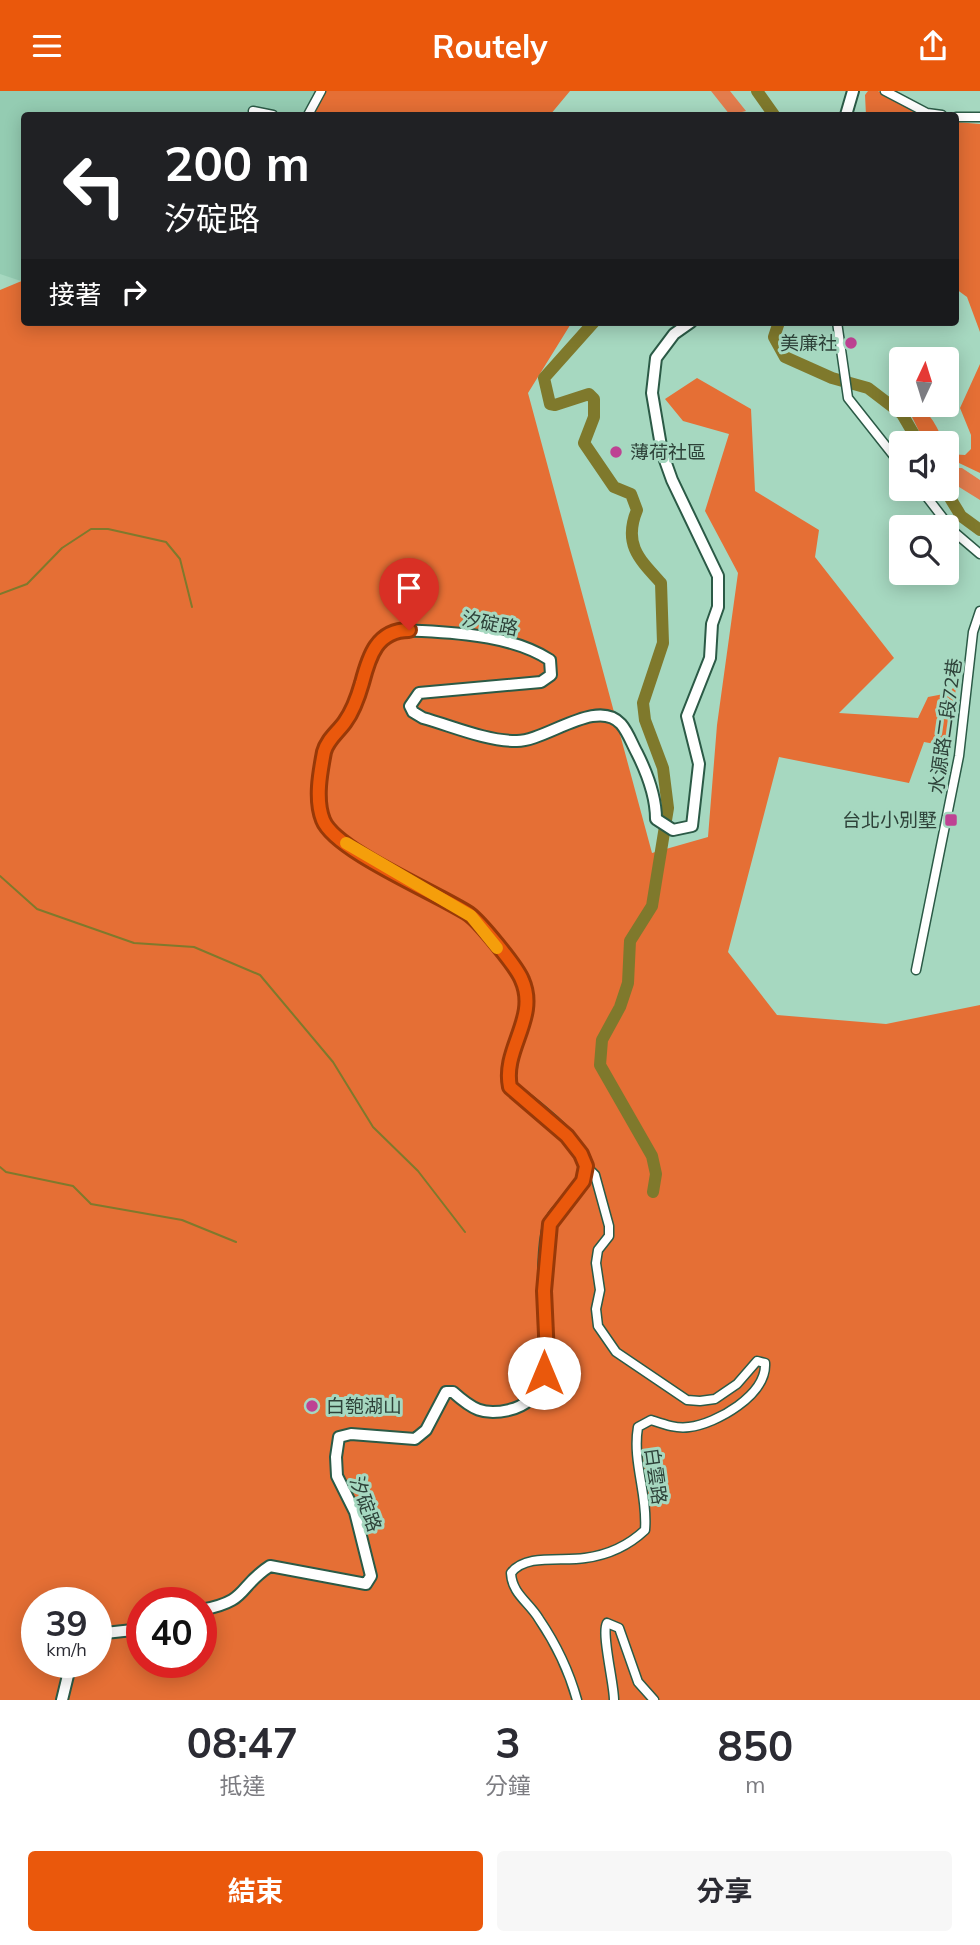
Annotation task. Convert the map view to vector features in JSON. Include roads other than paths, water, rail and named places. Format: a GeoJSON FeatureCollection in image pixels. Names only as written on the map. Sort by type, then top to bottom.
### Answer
{"type":"FeatureCollection","features":[{"type":"Feature","properties":{"kind":"street"},"geometry":{"type":"LineString","coordinates":[[309,112],[321,91]]}},
{"type":"Feature","properties":{"kind":"street"},"geometry":{"type":"LineString","coordinates":[[847,112],[853,91]]}},
{"type":"Feature","properties":{"kind":"street"},"geometry":{"type":"LineString","coordinates":[[885,91],[925,112]]}},
{"type":"Feature","properties":{"kind":"street"},"geometry":{"type":"LineString","coordinates":[[253,111],[258,112]]}},
{"type":"Feature","properties":{"kind":"street"},"geometry":{"type":"LineString","coordinates":[[959,117],[980,117]]}},
{"type":"Feature","properties":{"kind":"street","name":"汐碇路"},"geometry":{"type":"LineString","coordinates":[[217,1607],[226,1605],[242,1595],[270,1566],[366,1584],[371,1576],[355,1512],[337,1476],[335,1457],[339,1437],[351,1434],[415,1439],[426,1430],[446,1392],[453,1392],[475,1411],[484,1414],[521,1407],[538,1391],[547,1356],[544,1291],[550,1224],[583,1181],[586,1166],[581,1154],[567,1136],[510,1087],[509,1069],[528,1012],[522,980],[512,963],[471,916],[354,850],[327,827],[318,799],[325,749],[346,722],[358,699],[371,655],[385,635],[396,630],[457,633],[530,649],[550,660],[551,675],[541,682],[419,693],[410,706],[413,712],[423,718],[516,741],[534,741],[587,716],[614,719],[621,725],[639,758],[656,801],[656,819],[673,830],[692,826],[699,764],[687,716],[710,659],[712,624],[718,607],[718,576],[672,480],[662,452],[652,393],[656,358],[674,334],[685,326]]}},
{"type":"Feature","properties":{"kind":"street"},"geometry":{"type":"LineString","coordinates":[[837,326],[846,390],[852,405],[889,450]]}},
{"type":"Feature","properties":{"kind":"street"},"geometry":{"type":"LineString","coordinates":[[930,501],[953,531],[980,554]]}},
{"type":"Feature","properties":{"kind":"street","name":"水源路二段72巷"},"geometry":{"type":"LineString","coordinates":[[916,970],[959,756],[972,632],[980,611]]}},
{"type":"Feature","properties":{"kind":"street","name":"白雲路"},"geometry":{"type":"LineString","coordinates":[[578,1700],[563,1660],[538,1616],[518,1595],[511,1573],[516,1566],[535,1560],[586,1558],[633,1542],[645,1530],[646,1512],[636,1464],[638,1426],[651,1420],[686,1428],[712,1422],[755,1389],[765,1371],[765,1363],[757,1361],[737,1384],[715,1399],[687,1400],[615,1352],[598,1326],[596,1309],[600,1290],[596,1263],[598,1250],[609,1236],[609,1226],[595,1175],[586,1166]]}},
{"type":"Feature","properties":{"kind":"street"},"geometry":{"type":"LineString","coordinates":[[614,1700],[610,1654],[604,1639],[607,1623],[619,1628],[638,1682],[654,1700]]}},
{"type":"Feature","properties":{"kind":"street"},"geometry":{"type":"LineString","coordinates":[[62,1700],[67,1678]]}},
{"type":"Feature","properties":{"kind":"waterway"},"geometry":{"type":"LineString","coordinates":[[757,91],[772,112]]}},
{"type":"Feature","properties":{"kind":"waterway"},"geometry":{"type":"LineString","coordinates":[[590,326],[544,378],[550,404],[555,405],[589,394],[594,399],[594,417],[584,443],[614,487],[631,494],[637,510],[633,522],[633,542],[640,558],[661,583],[663,643],[643,703],[645,720],[663,768],[668,808],[652,906],[630,941],[628,983],[620,1007],[602,1040],[600,1065],[652,1156],[656,1174],[653,1192]]}},
{"type":"Feature","properties":{"kind":"waterway"},"geometry":{"type":"LineString","coordinates":[[778,326],[774,337],[785,357],[832,378],[868,388],[902,414],[912,431]]}},
{"type":"Feature","properties":{"kind":"waterway"},"geometry":{"type":"LineString","coordinates":[[952,501],[961,516],[980,530]]}},
{"type":"Feature","properties":{"kind":"waterway"},"geometry":{"type":"LineString","coordinates":[[0,594],[27,584],[62,548],[91,529],[108,529],[166,542],[180,559],[192,607]]}},
{"type":"Feature","properties":{"kind":"waterway"},"geometry":{"type":"LineString","coordinates":[[0,876],[37,909],[134,943],[194,947],[260,975],[333,1062],[373,1127],[418,1171],[465,1232]]}},
{"type":"Feature","properties":{"kind":"waterway"},"geometry":{"type":"LineString","coordinates":[[0,1167],[6,1172],[73,1186],[91,1204],[182,1220],[236,1242]]}},
{"type":"Feature","properties":{"kind":"place","name":"美廉社"},"geometry":{"type":"Point","coordinates":[851,343]}},
{"type":"Feature","properties":{"kind":"place","name":"薄荷社區"},"geometry":{"type":"Point","coordinates":[616,452]}},
{"type":"Feature","properties":{"kind":"place","name":"台北小別墅"},"geometry":{"type":"Point","coordinates":[951,820]}},
{"type":"Feature","properties":{"kind":"place","name":"白匏湖山"},"geometry":{"type":"Point","coordinates":[312,1406]}}]}
